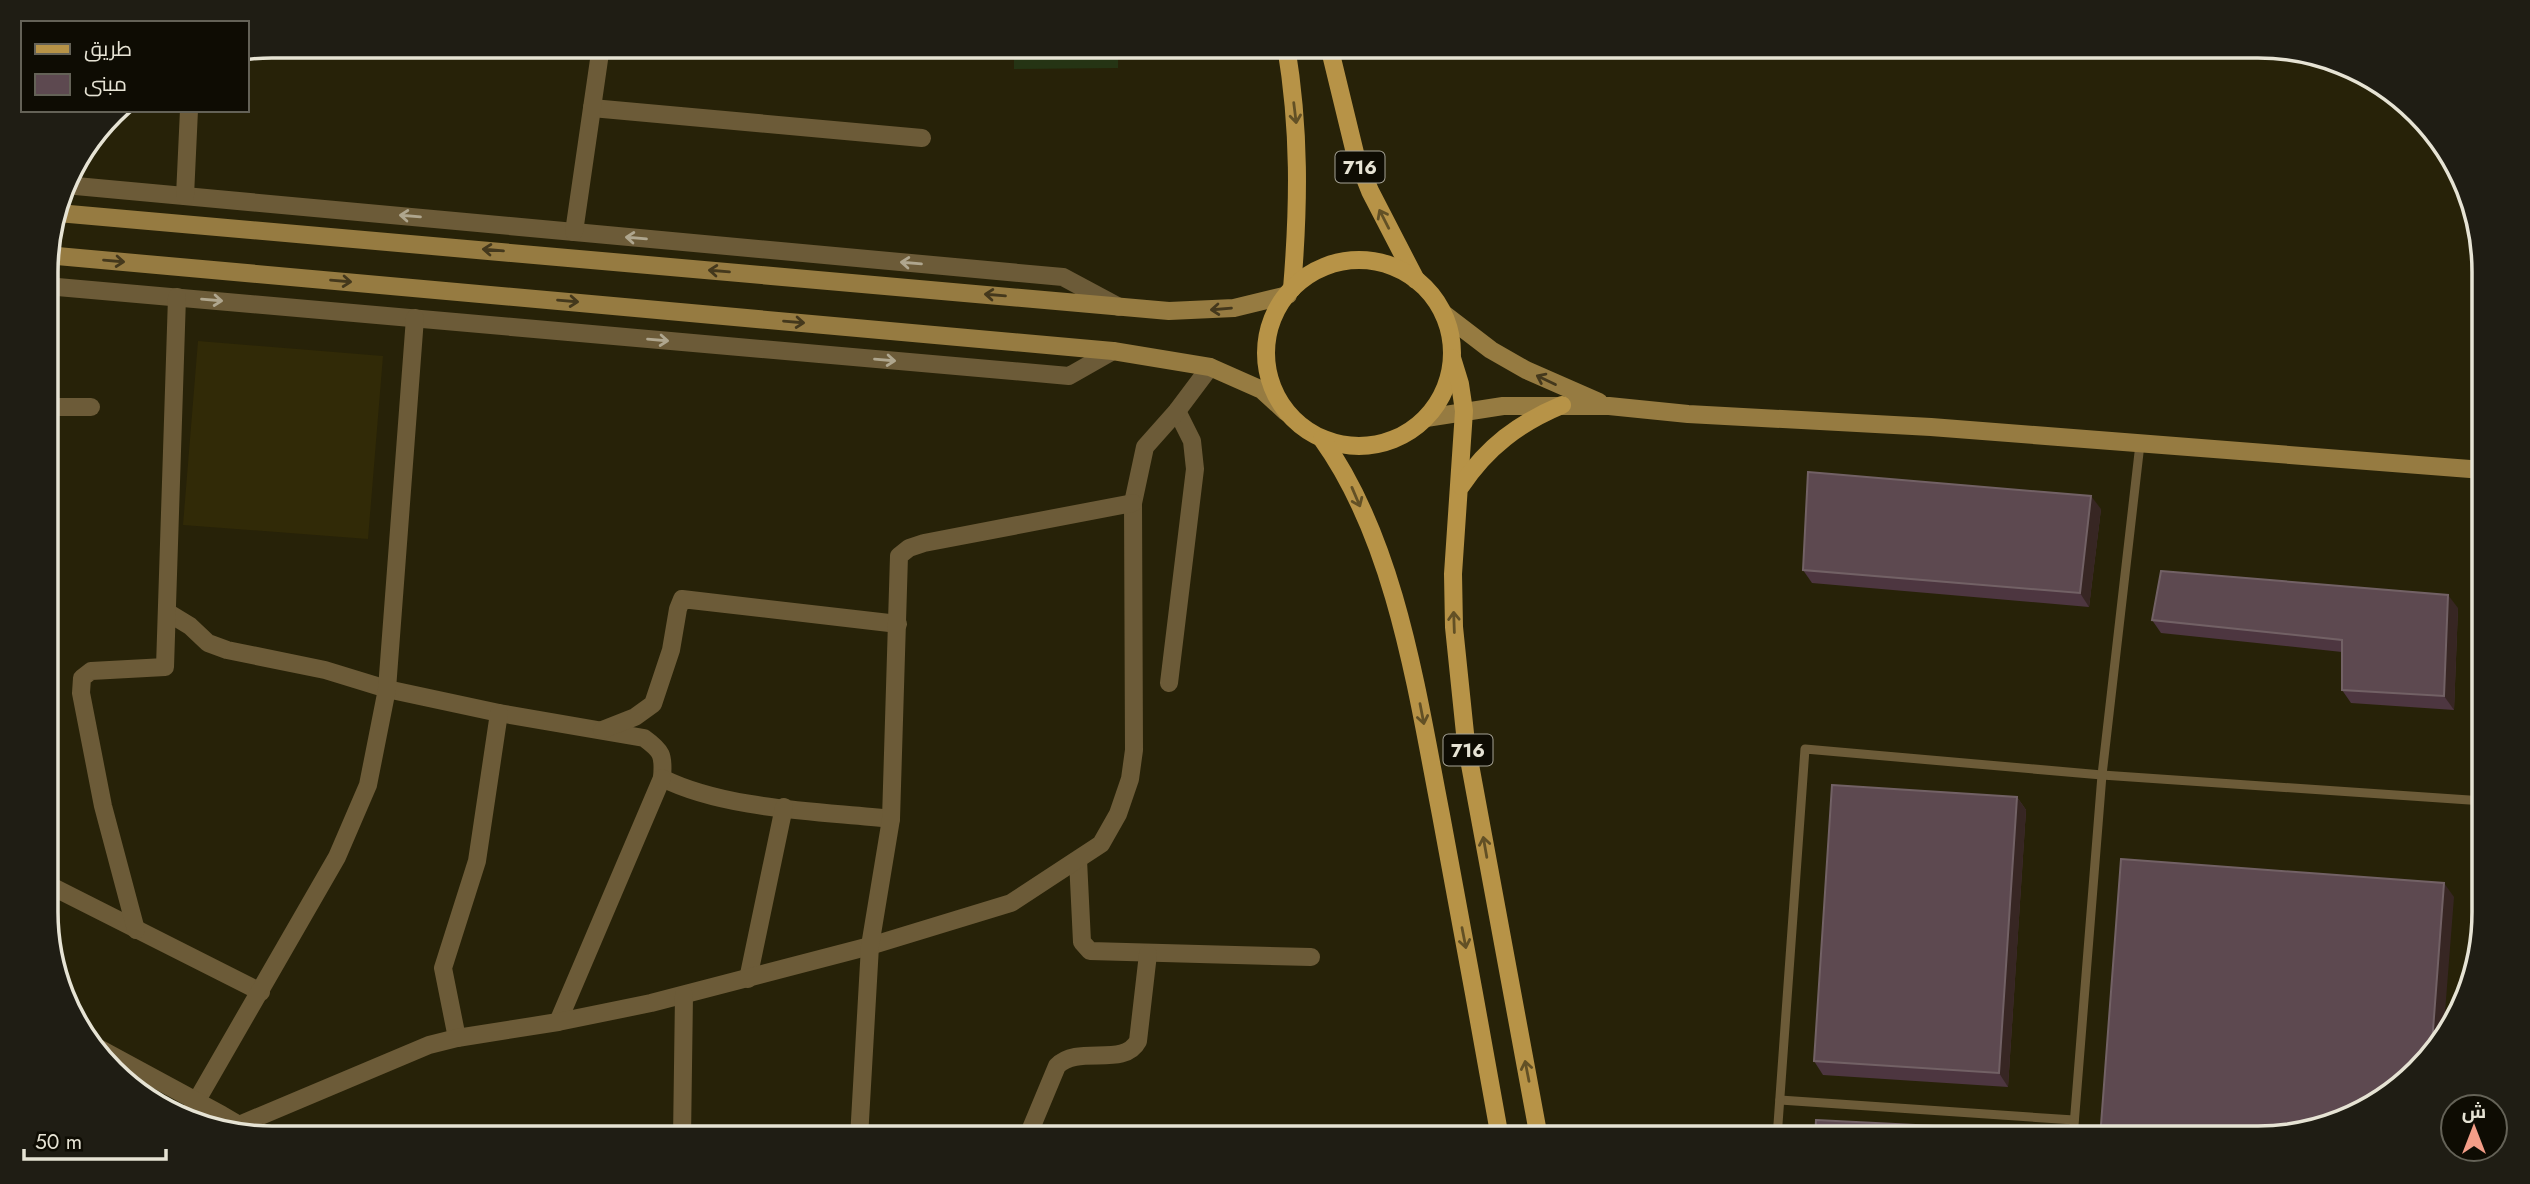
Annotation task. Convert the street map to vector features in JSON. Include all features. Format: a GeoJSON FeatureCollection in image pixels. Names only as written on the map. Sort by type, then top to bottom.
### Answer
{"type":"FeatureCollection","features":[{"type":"Feature","properties":{"kind":"main road","name":"716"},"geometry":{"type":"LineString","coordinates":[[1288,58],[1297,125],[1298,161],[1298,206],[1290,292]]}},
{"type":"Feature","properties":{"kind":"main road","name":"716"},"geometry":{"type":"LineString","coordinates":[[1332,58],[1354,153],[1370,191],[1416,280]]}},
{"type":"Feature","properties":{"kind":"main road"},"geometry":{"type":"LineString","coordinates":[[66,214],[1169,311],[1234,307],[1290,292]]}},
{"type":"Feature","properties":{"kind":"main road"},"geometry":{"type":"LineString","coordinates":[[58,256],[1113,351],[1210,367],[1262,390],[1286,412]]}},
{"type":"Feature","properties":{"kind":"main road","name":"716"},"geometry":{"type":"LineString","coordinates":[[1452,358],[1440,401],[1426,418],[1408,432],[1388,442],[1366,446],[1344,445],[1322,439],[1286,412],[1275,393],[1268,372],[1266,349],[1270,327],[1279,307],[1290,292],[1310,275],[1330,265],[1352,261],[1375,262],[1396,268],[1416,280],[1432,295],[1444,314],[1451,335],[1452,358],[1464,411],[1453,574],[1458,680],[1466,743],[1537,1126]]}},
{"type":"Feature","properties":{"kind":"main road"},"geometry":{"type":"LineString","coordinates":[[1444,314],[1491,350],[1526,370],[1609,406]]}},
{"type":"Feature","properties":{"kind":"main road"},"geometry":{"type":"LineString","coordinates":[[1426,418],[1464,411],[1530,405],[1609,406],[1688,414],[1931,427],[2472,469]]}},
{"type":"Feature","properties":{"kind":"main road"},"geometry":{"type":"LineString","coordinates":[[1459,489],[1483,457],[1514,430],[1562,405]]}},
{"type":"Feature","properties":{"kind":"main road","name":"716"},"geometry":{"type":"LineString","coordinates":[[1322,439],[1342,467],[1370,528],[1387,575],[1415,680],[1498,1126]]}},
{"type":"Feature","properties":{"kind":"street"},"geometry":{"type":"LineString","coordinates":[[574,232],[599,58]]}},
{"type":"Feature","properties":{"kind":"street"},"geometry":{"type":"LineString","coordinates":[[592,108],[922,138]]}},
{"type":"Feature","properties":{"kind":"street"},"geometry":{"type":"LineString","coordinates":[[185,196],[190,112]]}},
{"type":"Feature","properties":{"kind":"street"},"geometry":{"type":"LineString","coordinates":[[76,186],[1063,277],[1119,307]]}},
{"type":"Feature","properties":{"kind":"street"},"geometry":{"type":"LineString","coordinates":[[58,287],[1069,376],[1113,351]]}},
{"type":"Feature","properties":{"kind":"street"},"geometry":{"type":"LineString","coordinates":[[136,930],[103,806],[81,693],[82,678],[91,671],[165,667],[177,297]]}},
{"type":"Feature","properties":{"kind":"street"},"geometry":{"type":"LineString","coordinates":[[191,1110],[337,857],[368,785],[387,689],[415,318]]}},
{"type":"Feature","properties":{"kind":"street"},"geometry":{"type":"LineString","coordinates":[[251,1125],[400,1056],[457,1038],[558,1022],[684,995],[870,946],[1012,903],[1101,844],[1118,814],[1130,779],[1135,750],[1133,503],[1145,447],[1177,411],[1210,367]]}},
{"type":"Feature","properties":{"kind":"street"},"geometry":{"type":"LineString","coordinates":[[58,407],[91,407]]}},
{"type":"Feature","properties":{"kind":"street"},"geometry":{"type":"LineString","coordinates":[[1169,683],[1195,468],[1192,441],[1177,411]]}},
{"type":"Feature","properties":{"kind":"street"},"geometry":{"type":"LineString","coordinates":[[860,1126],[870,946],[891,819],[899,556],[909,548],[1133,503]]}},
{"type":"Feature","properties":{"kind":"street"},"geometry":{"type":"LineString","coordinates":[[601,731],[635,718],[653,704],[671,650],[682,599],[898,624]]}},
{"type":"Feature","properties":{"kind":"street"},"geometry":{"type":"LineString","coordinates":[[167,612],[190,626],[208,643],[227,650],[325,670],[387,689],[499,713],[644,738],[658,748],[663,761],[662,778],[558,1022]]}},
{"type":"Feature","properties":{"kind":"street"},"geometry":{"type":"LineString","coordinates":[[457,1038],[443,968],[477,861],[499,713]]}},
{"type":"Feature","properties":{"kind":"street"},"geometry":{"type":"LineString","coordinates":[[662,778],[681,787],[756,804],[891,819]]}},
{"type":"Feature","properties":{"kind":"street"},"geometry":{"type":"LineString","coordinates":[[748,979],[784,807]]}},
{"type":"Feature","properties":{"kind":"street"},"geometry":{"type":"LineString","coordinates":[[1077,860],[1082,942],[1085,947],[1097,953],[1311,957]]}},
{"type":"Feature","properties":{"kind":"street"},"geometry":{"type":"LineString","coordinates":[[58,890],[261,992]]}},
{"type":"Feature","properties":{"kind":"street"},"geometry":{"type":"LineString","coordinates":[[1032,1126],[1061,1061],[1074,1056],[1121,1054],[1135,1048],[1147,954]]}},
{"type":"Feature","properties":{"kind":"street"},"geometry":{"type":"LineString","coordinates":[[682,1126],[684,995]]}},
{"type":"Feature","properties":{"kind":"street"},"geometry":{"type":"LineString","coordinates":[[113,1056],[232,1122]]}},
{"type":"Feature","properties":{"kind":"lane"},"geometry":{"type":"LineString","coordinates":[[2074,1126],[2102,775],[2140,444]]}},
{"type":"Feature","properties":{"kind":"lane"},"geometry":{"type":"LineString","coordinates":[[1778,1126],[1805,749],[2102,775],[2472,800]]}},
{"type":"Feature","properties":{"kind":"lane"},"geometry":{"type":"LineString","coordinates":[[1780,1100],[2074,1121]]}},
{"type":"Feature","properties":{"kind":"shaded area"},"geometry":{"type":"Polygon","coordinates":[[[198,341],[383,356],[368,539],[183,525],[198,341]]]}},
{"type":"Feature","properties":{"kind":"green space"},"geometry":{"type":"Polygon","coordinates":[[[1014,58],[1118,58],[1118,68],[1014,69],[1014,58]]]}},
{"type":"Feature","properties":{"kind":"building"},"geometry":{"type":"Polygon","coordinates":[[[1808,472],[2091,496],[2080,593],[1803,570],[1808,472]]]}},
{"type":"Feature","properties":{"kind":"building"},"geometry":{"type":"Polygon","coordinates":[[[2161,571],[2448,595],[2444,696],[2342,690],[2342,640],[2152,620],[2161,571]]]}},
{"type":"Feature","properties":{"kind":"building"},"geometry":{"type":"Polygon","coordinates":[[[1832,785],[2017,797],[1999,1073],[1814,1061],[1832,785]]]}},
{"type":"Feature","properties":{"kind":"building"},"geometry":{"type":"Polygon","coordinates":[[[2121,859],[2444,883],[2433,1036],[2410,1064],[2389,1082],[2340,1110],[2300,1122],[2273,1126],[2101,1126],[2121,859]]]}},
{"type":"Feature","properties":{"kind":"building"},"geometry":{"type":"Polygon","coordinates":[[[1816,1120],[1935,1126],[1816,1126],[1816,1120]]]}}]}
